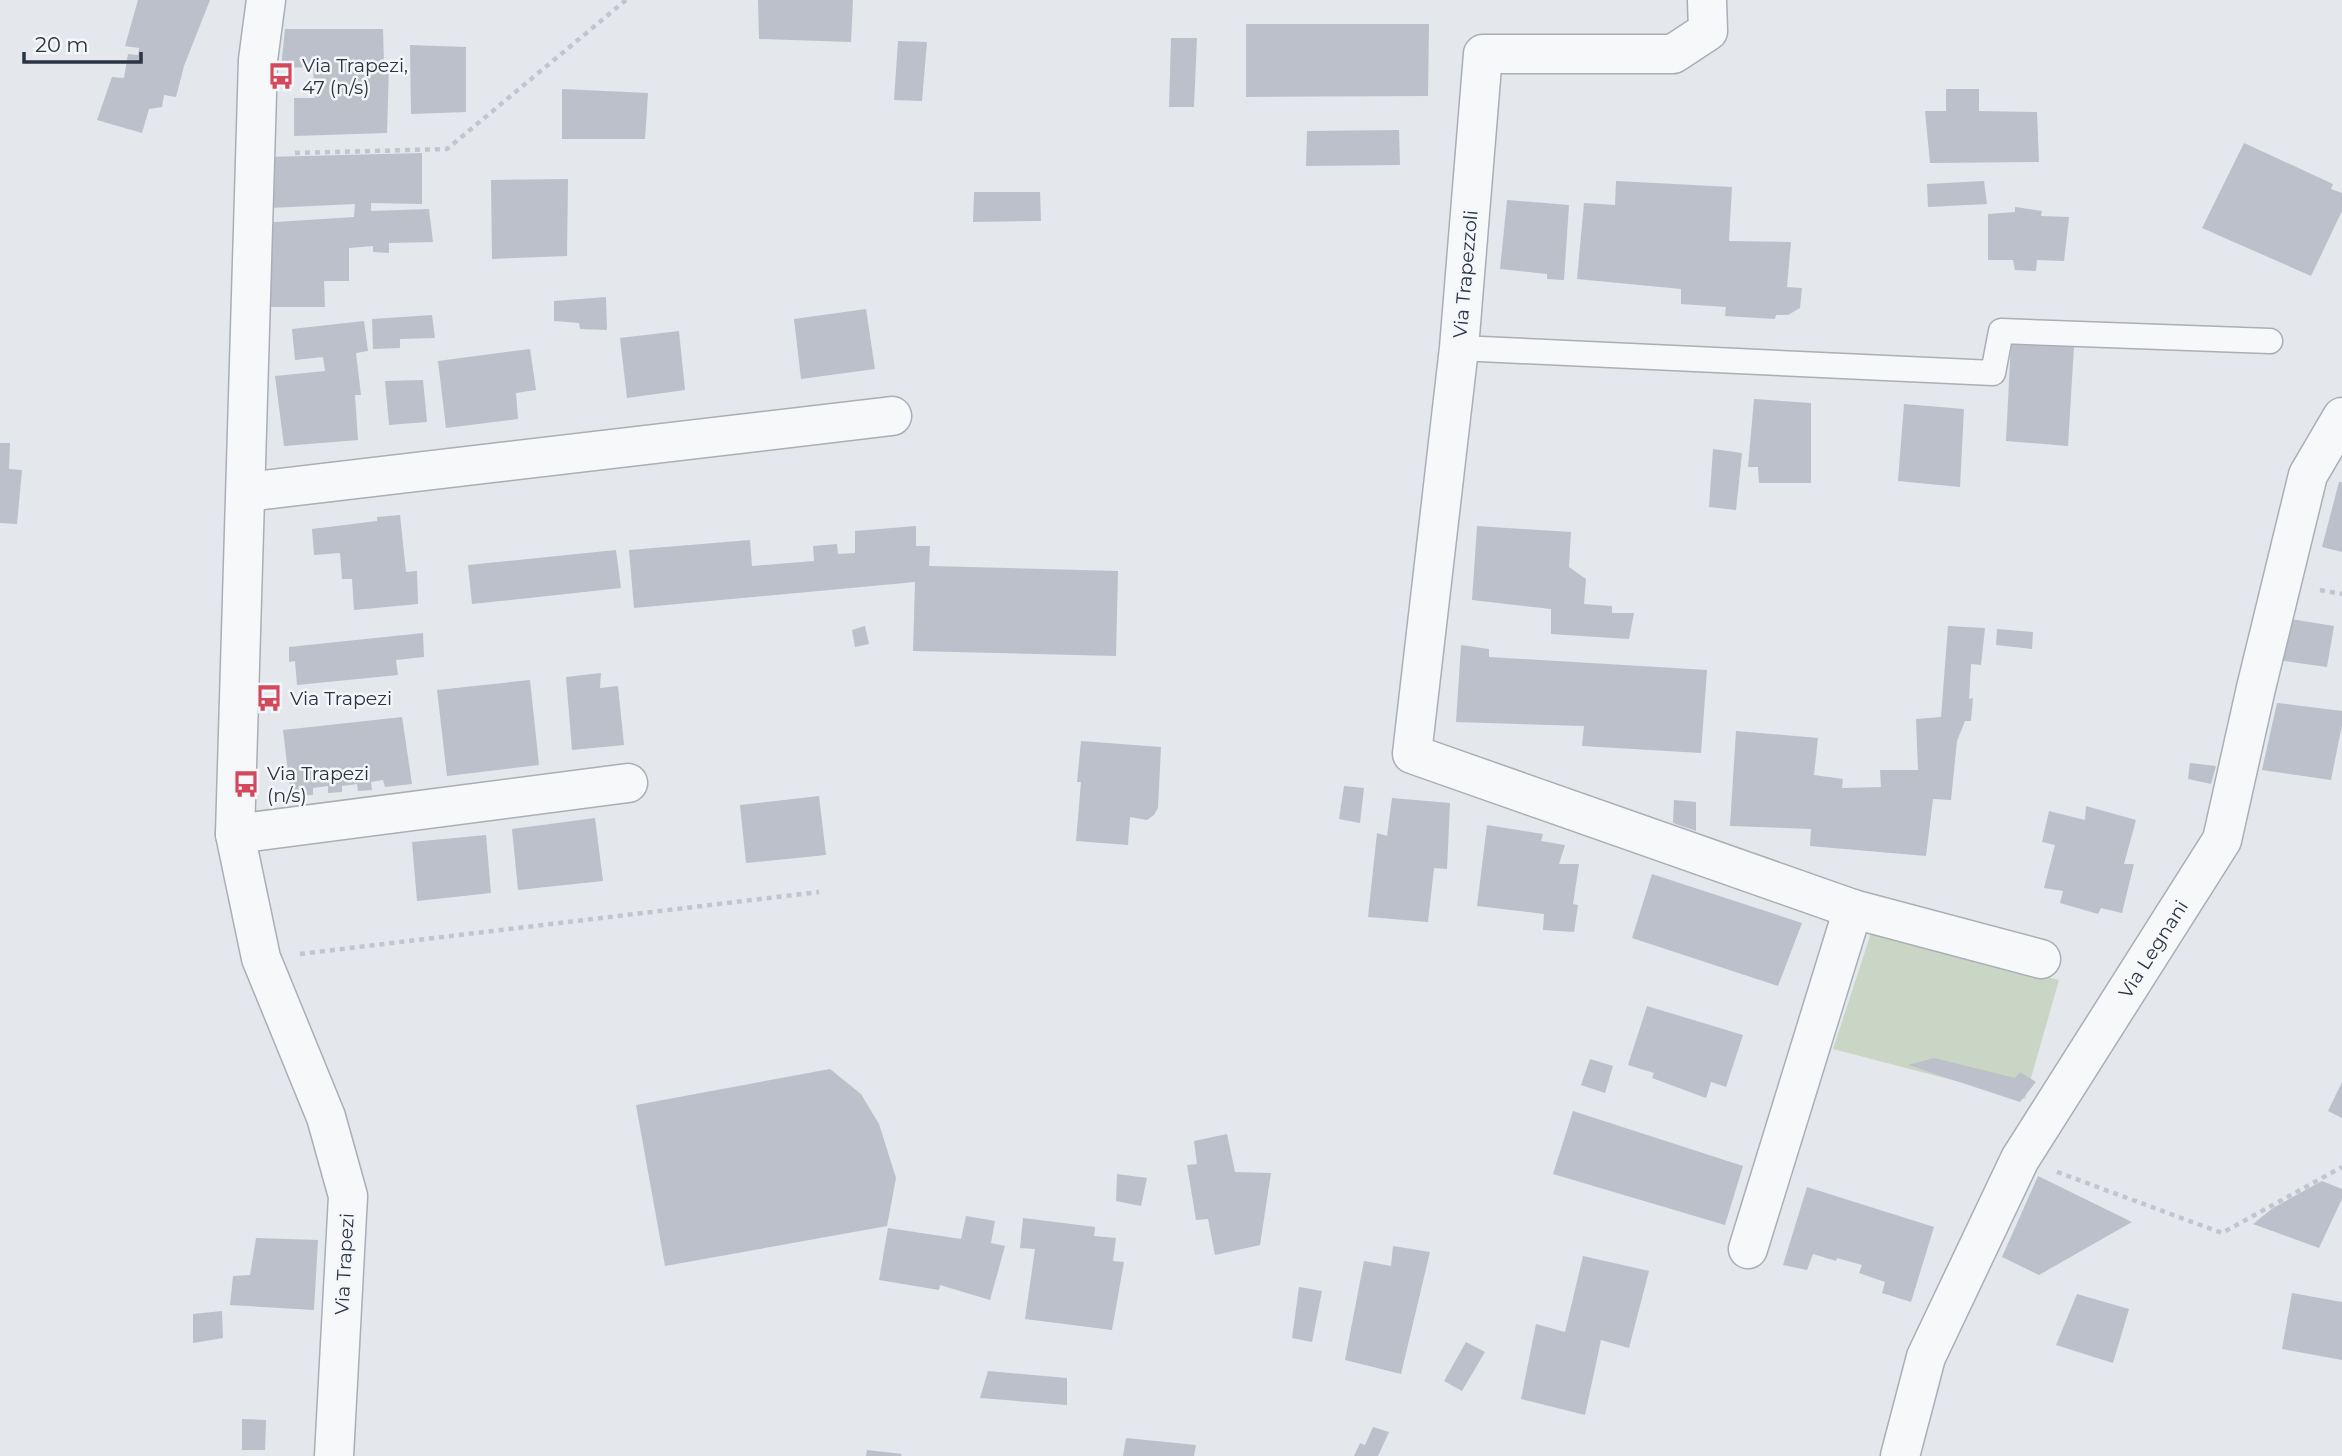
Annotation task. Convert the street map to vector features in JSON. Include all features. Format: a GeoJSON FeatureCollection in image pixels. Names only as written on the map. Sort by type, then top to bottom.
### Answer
{"type":"FeatureCollection","features":[{"type":"Feature","properties":{"kind":"street","name":"Via Trapezi"},"geometry":{"type":"LineString","coordinates":[[266,0],[258,60],[235,834],[261,958],[326,1117],[348,1196],[334,1456]]}},
{"type":"Feature","properties":{"kind":"street","name":"Via Trapezzoli"},"geometry":{"type":"LineString","coordinates":[[1707,0],[1708,32],[1673,54],[1483,54],[1459,348],[1412,754],[1853,909]]}},
{"type":"Feature","properties":{"kind":"street"},"geometry":{"type":"LineString","coordinates":[[246,492],[892,416]]}},
{"type":"Feature","properties":{"kind":"street","name":"Via Legnani"},"geometry":{"type":"LineString","coordinates":[[1900,1456],[1926,1357],[2020,1159],[2221,840],[2308,475],[2342,417]]}},
{"type":"Feature","properties":{"kind":"street"},"geometry":{"type":"LineString","coordinates":[[235,834],[628,783]]}},
{"type":"Feature","properties":{"kind":"street"},"geometry":{"type":"LineString","coordinates":[[1748,1249],[1853,909],[2041,959]]}},
{"type":"Feature","properties":{"kind":"lane"},"geometry":{"type":"LineString","coordinates":[[1459,348],[1993,373],[2001,331],[2270,341]]}},
{"type":"Feature","properties":{"kind":"path"},"geometry":{"type":"LineString","coordinates":[[256,154],[446,149],[626,0]]}},
{"type":"Feature","properties":{"kind":"path"},"geometry":{"type":"LineString","coordinates":[[261,958],[819,892]]}},
{"type":"Feature","properties":{"kind":"path"},"geometry":{"type":"LineString","coordinates":[[2020,1159],[2222,1233],[2342,1167]]}},
{"type":"Feature","properties":{"kind":"green space"},"geometry":{"type":"Polygon","coordinates":[[[1872,930],[2059,980],[2025,1099],[1833,1049],[1872,930]]]}},
{"type":"Feature","properties":{"kind":"building"},"geometry":{"type":"Polygon","coordinates":[[[138,0],[210,0],[184,66],[176,97],[164,95],[162,107],[149,109],[142,133],[97,120],[112,77],[124,78],[128,54],[138,55],[139,48],[125,46],[138,0]]]}},
{"type":"Feature","properties":{"kind":"building"},"geometry":{"type":"Polygon","coordinates":[[[758,0],[853,0],[851,42],[759,39],[758,0]]]}},
{"type":"Feature","properties":{"kind":"building"},"geometry":{"type":"Polygon","coordinates":[[[1246,24],[1429,24],[1428,96],[1246,97],[1246,24]]]}},
{"type":"Feature","properties":{"kind":"building"},"geometry":{"type":"Polygon","coordinates":[[[285,29],[383,29],[384,65],[389,65],[387,133],[294,136],[294,98],[315,98],[313,67],[281,68],[285,29]]]}},
{"type":"Feature","properties":{"kind":"building"},"geometry":{"type":"Polygon","coordinates":[[[1171,38],[1197,38],[1194,107],[1169,107],[1171,38]]]}},
{"type":"Feature","properties":{"kind":"building"},"geometry":{"type":"Polygon","coordinates":[[[898,41],[927,42],[922,101],[894,100],[898,41]]]}},
{"type":"Feature","properties":{"kind":"building"},"geometry":{"type":"Polygon","coordinates":[[[410,45],[466,47],[466,112],[411,114],[410,45]]]}},
{"type":"Feature","properties":{"kind":"building"},"geometry":{"type":"Polygon","coordinates":[[[562,89],[648,93],[645,139],[562,139],[562,89]]]}},
{"type":"Feature","properties":{"kind":"building"},"geometry":{"type":"Polygon","coordinates":[[[1946,89],[1979,89],[1979,111],[2037,112],[2039,162],[1930,163],[1925,111],[1946,111],[1946,89]]]}},
{"type":"Feature","properties":{"kind":"building"},"geometry":{"type":"Polygon","coordinates":[[[1399,130],[1400,165],[1306,166],[1307,131],[1399,130]]]}},
{"type":"Feature","properties":{"kind":"building"},"geometry":{"type":"Polygon","coordinates":[[[2244,143],[2333,184],[2331,189],[2342,193],[2342,211],[2311,276],[2202,228],[2244,143]]]}},
{"type":"Feature","properties":{"kind":"building"},"geometry":{"type":"Polygon","coordinates":[[[422,153],[422,204],[371,203],[371,211],[429,209],[433,242],[389,243],[389,253],[373,252],[373,246],[349,248],[349,281],[324,281],[325,307],[262,307],[260,223],[354,217],[355,204],[269,208],[266,157],[422,153]]]}},
{"type":"Feature","properties":{"kind":"building"},"geometry":{"type":"Polygon","coordinates":[[[568,179],[567,256],[492,259],[491,180],[568,179]]]}},
{"type":"Feature","properties":{"kind":"building"},"geometry":{"type":"Polygon","coordinates":[[[1616,181],[1732,187],[1729,241],[1791,242],[1787,287],[1802,288],[1800,308],[1788,315],[1776,315],[1775,319],[1725,316],[1726,307],[1681,304],[1681,289],[1577,279],[1584,203],[1615,205],[1616,181]]]}},
{"type":"Feature","properties":{"kind":"building"},"geometry":{"type":"Polygon","coordinates":[[[1984,181],[1987,204],[1928,207],[1927,184],[1984,181]]]}},
{"type":"Feature","properties":{"kind":"building"},"geometry":{"type":"Polygon","coordinates":[[[974,192],[1040,192],[1041,221],[973,222],[974,192]]]}},
{"type":"Feature","properties":{"kind":"building"},"geometry":{"type":"Polygon","coordinates":[[[1507,200],[1569,205],[1564,280],[1547,279],[1547,274],[1500,269],[1507,200]]]}},
{"type":"Feature","properties":{"kind":"building"},"geometry":{"type":"Polygon","coordinates":[[[2015,207],[2042,211],[2041,216],[2069,217],[2064,261],[2037,260],[2036,271],[2015,270],[2013,260],[1988,260],[1988,214],[2015,212],[2015,207]]]}},
{"type":"Feature","properties":{"kind":"building"},"geometry":{"type":"Polygon","coordinates":[[[606,297],[607,330],[580,329],[579,323],[554,321],[554,301],[606,297]]]}},
{"type":"Feature","properties":{"kind":"building"},"geometry":{"type":"Polygon","coordinates":[[[866,309],[875,369],[801,379],[794,319],[866,309]]]}},
{"type":"Feature","properties":{"kind":"building"},"geometry":{"type":"Polygon","coordinates":[[[432,315],[435,338],[400,339],[400,348],[373,349],[372,319],[432,315]]]}},
{"type":"Feature","properties":{"kind":"building"},"geometry":{"type":"Polygon","coordinates":[[[364,321],[368,351],[356,353],[361,395],[355,395],[358,440],[284,446],[275,376],[325,371],[323,357],[295,360],[292,329],[364,321]]]}},
{"type":"Feature","properties":{"kind":"building"},"geometry":{"type":"Polygon","coordinates":[[[679,331],[685,390],[627,398],[620,338],[679,331]]]}},
{"type":"Feature","properties":{"kind":"building"},"geometry":{"type":"Polygon","coordinates":[[[2011,342],[2074,346],[2068,446],[2006,441],[2011,342]]]}},
{"type":"Feature","properties":{"kind":"building"},"geometry":{"type":"Polygon","coordinates":[[[530,349],[536,390],[516,393],[518,419],[446,428],[438,361],[530,349]]]}},
{"type":"Feature","properties":{"kind":"building"},"geometry":{"type":"Polygon","coordinates":[[[423,380],[427,422],[389,425],[385,381],[423,380]]]}},
{"type":"Feature","properties":{"kind":"building"},"geometry":{"type":"Polygon","coordinates":[[[1754,399],[1811,403],[1811,483],[1759,483],[1758,467],[1748,467],[1754,399]]]}},
{"type":"Feature","properties":{"kind":"building"},"geometry":{"type":"Polygon","coordinates":[[[1904,404],[1964,409],[1960,487],[1898,481],[1904,404]]]}},
{"type":"Feature","properties":{"kind":"building"},"geometry":{"type":"Polygon","coordinates":[[[0,443],[10,443],[9,469],[22,470],[17,524],[0,523],[0,443]]]}},
{"type":"Feature","properties":{"kind":"building"},"geometry":{"type":"Polygon","coordinates":[[[1713,449],[1742,453],[1736,510],[1709,507],[1713,449]]]}},
{"type":"Feature","properties":{"kind":"building"},"geometry":{"type":"Polygon","coordinates":[[[2339,482],[2342,482],[2342,552],[2322,547],[2339,482]]]}},
{"type":"Feature","properties":{"kind":"building"},"geometry":{"type":"Polygon","coordinates":[[[400,515],[406,572],[417,571],[418,604],[354,610],[352,579],[342,579],[340,553],[314,555],[312,529],[377,521],[377,517],[400,515]]]}},
{"type":"Feature","properties":{"kind":"building"},"geometry":{"type":"Polygon","coordinates":[[[916,526],[916,546],[930,546],[929,566],[1118,571],[1116,656],[913,651],[915,582],[634,608],[629,550],[750,540],[752,566],[814,561],[813,546],[837,544],[838,554],[855,553],[855,531],[916,526]]]}},
{"type":"Feature","properties":{"kind":"building"},"geometry":{"type":"Polygon","coordinates":[[[1477,526],[1571,532],[1569,567],[1586,579],[1584,604],[1612,606],[1612,613],[1634,613],[1629,639],[1551,634],[1551,609],[1472,600],[1477,526]]]}},
{"type":"Feature","properties":{"kind":"building"},"geometry":{"type":"Polygon","coordinates":[[[616,550],[621,588],[472,604],[468,565],[616,550]]]}},
{"type":"Feature","properties":{"kind":"building"},"geometry":{"type":"Polygon","coordinates":[[[2284,618],[2334,626],[2327,667],[2277,660],[2284,618]]]}},
{"type":"Feature","properties":{"kind":"building"},"geometry":{"type":"Polygon","coordinates":[[[865,626],[869,644],[855,647],[852,630],[865,626]]]}},
{"type":"Feature","properties":{"kind":"building"},"geometry":{"type":"Polygon","coordinates":[[[1948,626],[1985,628],[1981,665],[1971,664],[1971,721],[1965,721],[1957,741],[1951,800],[1933,799],[1926,856],[1810,846],[1811,829],[1730,826],[1736,731],[1818,738],[1814,775],[1843,779],[1842,788],[1881,787],[1880,770],[1918,770],[1916,719],[1941,717],[1948,626]]]}},
{"type":"Feature","properties":{"kind":"building"},"geometry":{"type":"Polygon","coordinates":[[[1997,629],[2033,632],[2032,649],[1996,645],[1997,629]]]}},
{"type":"Feature","properties":{"kind":"building"},"geometry":{"type":"Polygon","coordinates":[[[423,633],[424,657],[396,660],[398,675],[297,685],[295,661],[289,662],[289,647],[423,633]]]}},
{"type":"Feature","properties":{"kind":"building"},"geometry":{"type":"Polygon","coordinates":[[[1461,645],[1489,649],[1489,657],[1707,670],[1701,753],[1582,746],[1584,726],[1456,722],[1461,645]]]}},
{"type":"Feature","properties":{"kind":"building"},"geometry":{"type":"Polygon","coordinates":[[[601,673],[600,688],[618,686],[624,745],[572,750],[566,677],[601,673]]]}},
{"type":"Feature","properties":{"kind":"building"},"geometry":{"type":"Polygon","coordinates":[[[530,680],[539,765],[447,776],[437,690],[530,680]]]}},
{"type":"Feature","properties":{"kind":"building"},"geometry":{"type":"Polygon","coordinates":[[[2277,703],[2342,711],[2342,725],[2331,780],[2262,770],[2277,703]]]}},
{"type":"Feature","properties":{"kind":"building"},"geometry":{"type":"Polygon","coordinates":[[[402,717],[412,784],[385,787],[383,780],[371,782],[372,790],[358,791],[357,784],[342,786],[342,792],[328,793],[328,786],[313,788],[313,795],[291,796],[283,730],[402,717]]]}},
{"type":"Feature","properties":{"kind":"building"},"geometry":{"type":"Polygon","coordinates":[[[1081,741],[1161,747],[1158,808],[1147,820],[1130,817],[1128,845],[1076,841],[1081,741]]]}},
{"type":"Feature","properties":{"kind":"building"},"geometry":{"type":"Polygon","coordinates":[[[2190,763],[2216,766],[2211,784],[2188,779],[2190,763]]]}},
{"type":"Feature","properties":{"kind":"building"},"geometry":{"type":"Polygon","coordinates":[[[1344,786],[1364,788],[1360,823],[1339,819],[1344,786]]]}},
{"type":"Feature","properties":{"kind":"building"},"geometry":{"type":"Polygon","coordinates":[[[819,796],[826,855],[746,863],[740,805],[819,796]]]}},
{"type":"Feature","properties":{"kind":"building"},"geometry":{"type":"Polygon","coordinates":[[[1392,798],[1450,803],[1447,869],[1434,868],[1428,922],[1368,917],[1377,833],[1387,836],[1392,798]]]}},
{"type":"Feature","properties":{"kind":"building"},"geometry":{"type":"Polygon","coordinates":[[[1674,800],[1696,802],[1696,831],[1673,823],[1674,800]]]}},
{"type":"Feature","properties":{"kind":"building"},"geometry":{"type":"Polygon","coordinates":[[[2086,806],[2136,820],[2124,864],[2134,864],[2122,913],[2101,908],[2098,914],[2060,903],[2063,891],[2044,888],[2055,845],[2042,842],[2049,811],[2085,820],[2086,806]]]}},
{"type":"Feature","properties":{"kind":"building"},"geometry":{"type":"Polygon","coordinates":[[[595,818],[603,881],[518,890],[512,829],[595,818]]]}},
{"type":"Feature","properties":{"kind":"building"},"geometry":{"type":"Polygon","coordinates":[[[1487,825],[1543,834],[1541,841],[1565,845],[1559,864],[1579,864],[1573,904],[1578,905],[1574,932],[1543,930],[1544,914],[1477,906],[1487,825]]]}},
{"type":"Feature","properties":{"kind":"building"},"geometry":{"type":"Polygon","coordinates":[[[486,835],[491,893],[417,901],[412,842],[486,835]]]}},
{"type":"Feature","properties":{"kind":"building"},"geometry":{"type":"Polygon","coordinates":[[[1652,874],[1802,923],[1778,986],[1632,938],[1652,874]]]}},
{"type":"Feature","properties":{"kind":"building"},"geometry":{"type":"Polygon","coordinates":[[[1647,1006],[1743,1035],[1726,1087],[1711,1082],[1706,1098],[1652,1078],[1654,1073],[1628,1065],[1647,1006]]]}},
{"type":"Feature","properties":{"kind":"building"},"geometry":{"type":"Polygon","coordinates":[[[1934,1058],[2015,1078],[2020,1072],[2036,1082],[2020,1102],[1908,1065],[1934,1058]]]}},
{"type":"Feature","properties":{"kind":"building"},"geometry":{"type":"Polygon","coordinates":[[[1590,1059],[1613,1066],[1605,1093],[1581,1085],[1590,1059]]]}},
{"type":"Feature","properties":{"kind":"building"},"geometry":{"type":"Polygon","coordinates":[[[830,1069],[861,1094],[879,1124],[896,1178],[887,1226],[665,1266],[636,1105],[830,1069]]]}},
{"type":"Feature","properties":{"kind":"building"},"geometry":{"type":"Polygon","coordinates":[[[2342,1082],[2342,1118],[2328,1111],[2342,1082]]]}},
{"type":"Feature","properties":{"kind":"building"},"geometry":{"type":"Polygon","coordinates":[[[1573,1111],[1743,1166],[1725,1225],[1553,1174],[1573,1111]]]}},
{"type":"Feature","properties":{"kind":"building"},"geometry":{"type":"Polygon","coordinates":[[[1227,1134],[1235,1172],[1271,1173],[1260,1245],[1215,1255],[1208,1219],[1196,1220],[1187,1165],[1197,1164],[1194,1141],[1227,1134]]]}},
{"type":"Feature","properties":{"kind":"building"},"geometry":{"type":"Polygon","coordinates":[[[1117,1174],[1147,1178],[1141,1206],[1116,1201],[1117,1174]]]}},
{"type":"Feature","properties":{"kind":"building"},"geometry":{"type":"Polygon","coordinates":[[[2038,1176],[2132,1222],[2039,1275],[2002,1257],[2038,1176]]]}},
{"type":"Feature","properties":{"kind":"building"},"geometry":{"type":"Polygon","coordinates":[[[2322,1181],[2342,1189],[2342,1199],[2319,1248],[2253,1224],[2273,1208],[2322,1181]]]}},
{"type":"Feature","properties":{"kind":"building"},"geometry":{"type":"Polygon","coordinates":[[[1807,1187],[1934,1227],[1911,1302],[1882,1293],[1885,1282],[1859,1273],[1862,1265],[1813,1254],[1807,1270],[1783,1265],[1807,1187]]]}},
{"type":"Feature","properties":{"kind":"building"},"geometry":{"type":"Polygon","coordinates":[[[966,1216],[995,1221],[991,1243],[1005,1246],[990,1300],[940,1285],[939,1290],[879,1280],[888,1228],[961,1239],[966,1216]]]}},
{"type":"Feature","properties":{"kind":"building"},"geometry":{"type":"Polygon","coordinates":[[[1023,1218],[1095,1227],[1094,1236],[1116,1238],[1113,1261],[1124,1262],[1112,1330],[1025,1319],[1035,1249],[1020,1248],[1023,1218]]]}},
{"type":"Feature","properties":{"kind":"building"},"geometry":{"type":"Polygon","coordinates":[[[256,1238],[318,1240],[314,1310],[230,1305],[233,1276],[250,1275],[256,1238]]]}},
{"type":"Feature","properties":{"kind":"building"},"geometry":{"type":"Polygon","coordinates":[[[1393,1246],[1430,1252],[1401,1374],[1345,1360],[1364,1261],[1391,1266],[1393,1246]]]}},
{"type":"Feature","properties":{"kind":"building"},"geometry":{"type":"Polygon","coordinates":[[[1583,1256],[1649,1271],[1629,1348],[1601,1340],[1585,1415],[1521,1399],[1536,1324],[1565,1332],[1583,1256]]]}},
{"type":"Feature","properties":{"kind":"building"},"geometry":{"type":"Polygon","coordinates":[[[1299,1287],[1322,1291],[1312,1342],[1292,1338],[1299,1287]]]}},
{"type":"Feature","properties":{"kind":"building"},"geometry":{"type":"Polygon","coordinates":[[[2292,1293],[2342,1302],[2342,1360],[2282,1349],[2292,1293]]]}},
{"type":"Feature","properties":{"kind":"building"},"geometry":{"type":"Polygon","coordinates":[[[2077,1294],[2129,1309],[2113,1363],[2056,1345],[2077,1294]]]}},
{"type":"Feature","properties":{"kind":"building"},"geometry":{"type":"Polygon","coordinates":[[[222,1311],[223,1338],[193,1343],[193,1314],[222,1311]]]}},
{"type":"Feature","properties":{"kind":"building"},"geometry":{"type":"Polygon","coordinates":[[[1466,1342],[1485,1352],[1462,1391],[1444,1381],[1466,1342]]]}},
{"type":"Feature","properties":{"kind":"building"},"geometry":{"type":"Polygon","coordinates":[[[988,1371],[1067,1378],[1067,1405],[980,1398],[988,1371]]]}},
{"type":"Feature","properties":{"kind":"building"},"geometry":{"type":"Polygon","coordinates":[[[242,1419],[266,1420],[265,1450],[242,1450],[242,1419]]]}},
{"type":"Feature","properties":{"kind":"building"},"geometry":{"type":"Polygon","coordinates":[[[1373,1427],[1389,1432],[1378,1456],[1354,1456],[1360,1443],[1365,1445],[1373,1427]]]}},
{"type":"Feature","properties":{"kind":"building"},"geometry":{"type":"Polygon","coordinates":[[[1126,1438],[1196,1445],[1194,1456],[1123,1456],[1126,1438]]]}},
{"type":"Feature","properties":{"kind":"building"},"geometry":{"type":"Polygon","coordinates":[[[867,1450],[902,1454],[866,1456],[867,1450]]]}},
{"type":"Feature","properties":{"kind":"place","name":"Via Trapezi, 47 (n/s)"},"geometry":{"type":"Point","coordinates":[281,76]}},
{"type":"Feature","properties":{"kind":"place","name":"Via Trapezi"},"geometry":{"type":"Point","coordinates":[269,698]}},
{"type":"Feature","properties":{"kind":"place","name":"Via Trapezi (n/s)"},"geometry":{"type":"Point","coordinates":[246,784]}}]}
